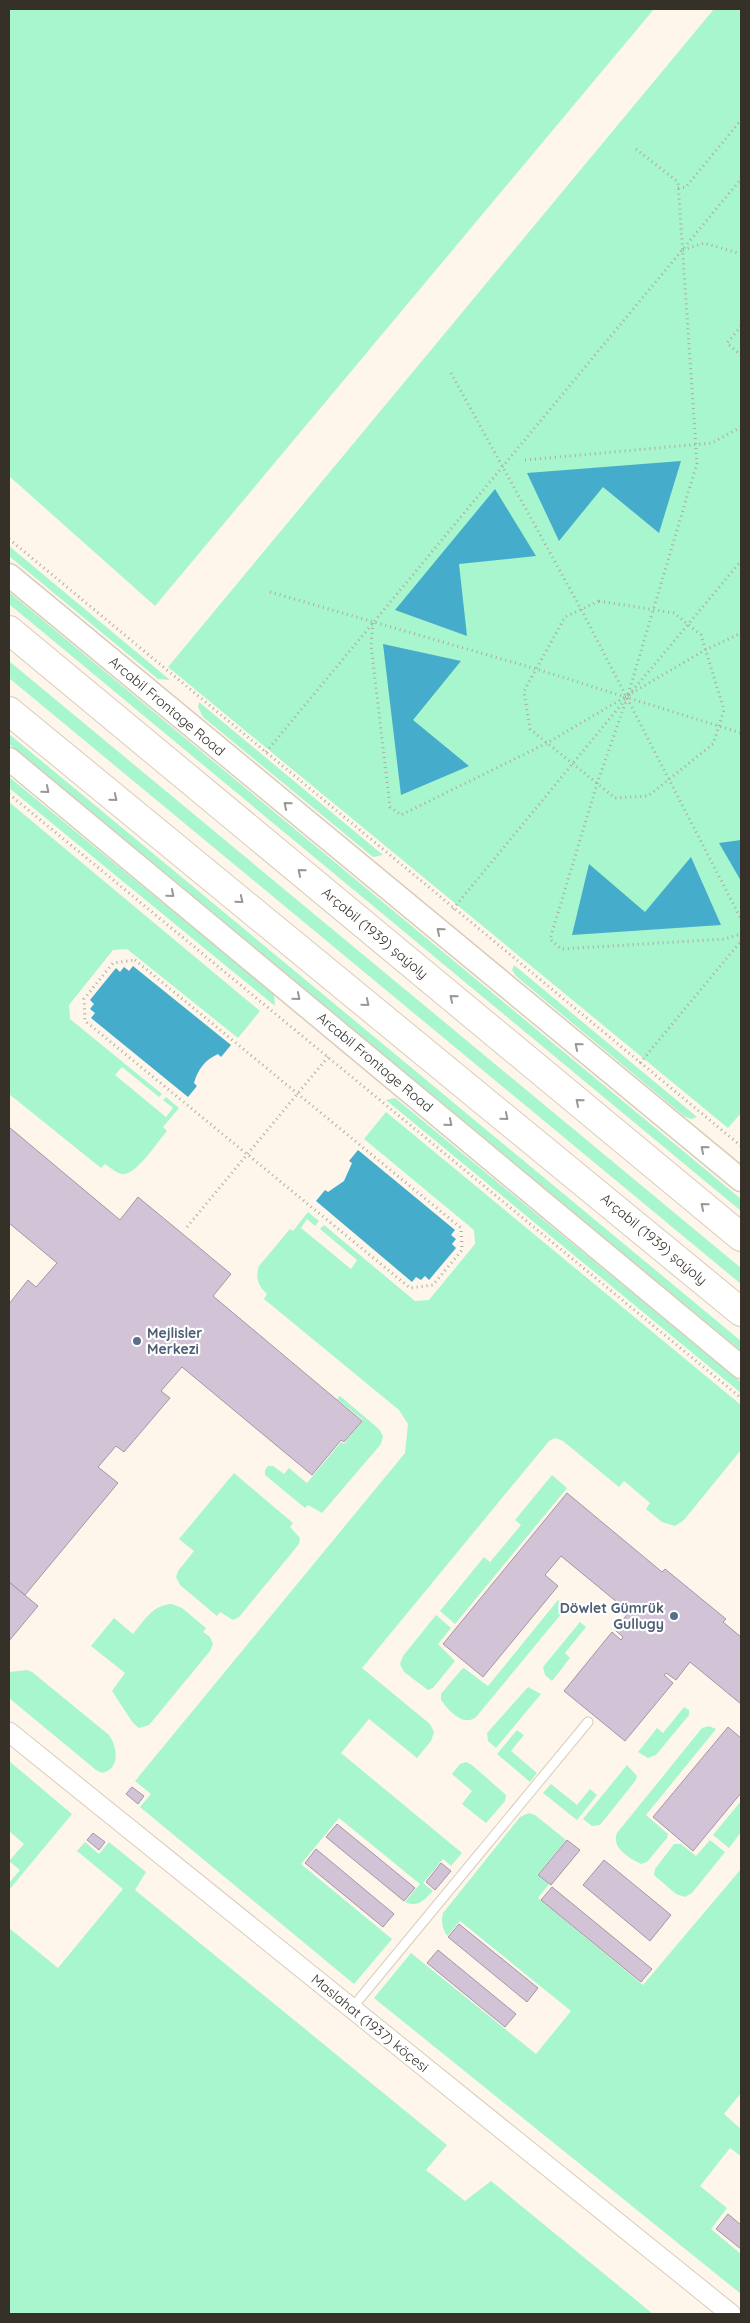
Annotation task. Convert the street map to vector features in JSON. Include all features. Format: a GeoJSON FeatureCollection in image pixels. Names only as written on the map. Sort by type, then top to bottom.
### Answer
{"type":"FeatureCollection","features":[{"type":"Feature","properties":{"kind":"main road","name":"Arçabil (1939) şaýoly"},"geometry":{"type":"LineString","coordinates":[[9,630],[741,1237]]}},
{"type":"Feature","properties":{"kind":"main road","name":"Arçabil (1939) şaýoly"},"geometry":{"type":"LineString","coordinates":[[9,711],[741,1312]]}},
{"type":"Feature","properties":{"kind":"street","name":"Arcabil Frontage Road"},"geometry":{"type":"LineString","coordinates":[[9,575],[741,1180]]}},
{"type":"Feature","properties":{"kind":"street","name":"Arcabil Frontage Road"},"geometry":{"type":"LineString","coordinates":[[9,759],[741,1367]]}},
{"type":"Feature","properties":{"kind":"street","name":"Maslahat (1937) köçesi"},"geometry":{"type":"LineString","coordinates":[[9,1732],[731,2314]]}},
{"type":"Feature","properties":{"kind":"lane"},"geometry":{"type":"LineString","coordinates":[[352,2008],[588,1722]]}},
{"type":"Feature","properties":{"kind":"path"},"geometry":{"type":"LineString","coordinates":[[678,188],[686,187],[741,120]]}},
{"type":"Feature","properties":{"kind":"path"},"geometry":{"type":"LineString","coordinates":[[636,149],[678,182],[697,463],[627,698],[597,784],[550,939],[561,949],[725,939],[741,934]]}},
{"type":"Feature","properties":{"kind":"path"},"geometry":{"type":"LineString","coordinates":[[266,752],[741,180]]}},
{"type":"Feature","properties":{"kind":"path"},"geometry":{"type":"LineString","coordinates":[[682,250],[704,243],[741,254]]}},
{"type":"Feature","properties":{"kind":"path"},"geometry":{"type":"LineString","coordinates":[[741,326],[727,343],[741,355]]}},
{"type":"Feature","properties":{"kind":"path"},"geometry":{"type":"LineString","coordinates":[[451,373],[581,609],[741,918]]}},
{"type":"Feature","properties":{"kind":"path"},"geometry":{"type":"LineString","coordinates":[[525,460],[712,443],[741,427]]}},
{"type":"Feature","properties":{"kind":"path"},"geometry":{"type":"LineString","coordinates":[[9,539],[741,1146]]}},
{"type":"Feature","properties":{"kind":"path"},"geometry":{"type":"LineString","coordinates":[[437,929],[741,561]]}},
{"type":"Feature","properties":{"kind":"path"},"geometry":{"type":"LineString","coordinates":[[270,592],[536,669],[741,733]]}},
{"type":"Feature","properties":{"kind":"path"},"geometry":{"type":"LineString","coordinates":[[599,601],[674,613],[701,635],[724,710],[719,726],[712,744],[648,796],[614,798],[530,729],[524,691],[566,617],[581,609],[599,601]]}},
{"type":"Feature","properties":{"kind":"path"},"geometry":{"type":"LineString","coordinates":[[373,622],[371,645],[390,807],[401,815],[548,743],[706,650],[741,633]]}},
{"type":"Feature","properties":{"kind":"path"},"geometry":{"type":"LineString","coordinates":[[9,794],[741,1398]]}},
{"type":"Feature","properties":{"kind":"path"},"geometry":{"type":"LineString","coordinates":[[640,1063],[741,941]]}},
{"type":"Feature","properties":{"kind":"path"},"geometry":{"type":"LineString","coordinates":[[135,960],[298,1093],[461,1228],[462,1250],[432,1285],[410,1288],[248,1154],[85,1021],[84,999],[113,963],[135,960]]}},
{"type":"Feature","properties":{"kind":"path"},"geometry":{"type":"LineString","coordinates":[[187,1227],[328,1057]]}},
{"type":"Feature","properties":{"kind":"green space"},"geometry":{"type":"Polygon","coordinates":[[[9,9],[654,9],[155,606],[9,476],[9,9]]]}},
{"type":"Feature","properties":{"kind":"green space"},"geometry":{"type":"Polygon","coordinates":[[[714,9],[741,9],[741,1113],[728,1128],[168,667],[714,9]]]}},
{"type":"Feature","properties":{"kind":"green space"},"geometry":{"type":"Polygon","coordinates":[[[9,546],[170,680],[158,679],[9,556],[9,546]]]}},
{"type":"Feature","properties":{"kind":"green space"},"geometry":{"type":"Polygon","coordinates":[[[9,592],[741,1199],[741,1211],[9,604],[9,592]]]}},
{"type":"Feature","properties":{"kind":"green space"},"geometry":{"type":"Polygon","coordinates":[[[9,661],[741,1268],[741,1284],[9,678],[9,661]]]}},
{"type":"Feature","properties":{"kind":"green space"},"geometry":{"type":"Polygon","coordinates":[[[199,702],[383,855],[373,857],[203,717],[198,707],[199,702]]]}},
{"type":"Feature","properties":{"kind":"green space"},"geometry":{"type":"Polygon","coordinates":[[[9,734],[741,1341],[741,1351],[9,744],[9,734]]]}},
{"type":"Feature","properties":{"kind":"green space"},"geometry":{"type":"Polygon","coordinates":[[[9,777],[274,994],[275,1006],[9,788],[9,777]]]}},
{"type":"Feature","properties":{"kind":"green space"},"geometry":{"type":"Polygon","coordinates":[[[9,802],[260,1011],[238,1038],[127,949],[113,950],[69,1005],[70,1019],[162,1094],[159,1097],[122,1067],[115,1075],[166,1117],[173,1108],[163,1100],[166,1097],[179,1108],[163,1127],[167,1131],[140,1164],[128,1173],[122,1174],[105,1164],[101,1168],[9,1094],[9,802]]]}},
{"type":"Feature","properties":{"kind":"green space"},"geometry":{"type":"Polygon","coordinates":[[[514,965],[697,1117],[691,1119],[684,1116],[516,976],[512,970],[514,965]]]}},
{"type":"Feature","properties":{"kind":"green space"},"geometry":{"type":"Polygon","coordinates":[[[395,1098],[741,1382],[741,1393],[386,1100],[395,1098]]]}},
{"type":"Feature","properties":{"kind":"green space"},"geometry":{"type":"Polygon","coordinates":[[[386,1112],[741,1405],[741,1450],[684,1520],[675,1526],[662,1522],[646,1509],[650,1503],[624,1481],[619,1487],[563,1441],[555,1438],[549,1441],[362,1668],[430,1724],[434,1732],[431,1741],[417,1758],[369,1719],[341,1753],[462,1853],[451,1866],[443,1859],[423,1883],[433,1891],[417,1904],[405,1902],[420,1884],[339,1818],[301,1864],[392,1939],[354,1984],[140,1807],[151,1794],[135,1781],[405,1453],[408,1424],[399,1410],[264,1299],[267,1294],[259,1285],[257,1278],[259,1266],[290,1229],[293,1231],[308,1212],[319,1221],[315,1226],[307,1219],[301,1228],[351,1269],[357,1260],[320,1229],[324,1225],[415,1301],[429,1300],[475,1244],[474,1230],[364,1139],[386,1112]]]}},
{"type":"Feature","properties":{"kind":"green space"},"geometry":{"type":"Polygon","coordinates":[[[340,1396],[379,1429],[383,1436],[381,1444],[322,1513],[308,1505],[305,1508],[265,1475],[265,1470],[268,1466],[273,1466],[284,1474],[289,1468],[307,1483],[341,1442],[344,1444],[363,1420],[337,1399],[340,1396]]]}},
{"type":"Feature","properties":{"kind":"green space"},"geometry":{"type":"Polygon","coordinates":[[[234,1473],[293,1523],[290,1527],[300,1538],[299,1544],[239,1617],[233,1620],[220,1612],[217,1616],[180,1585],[176,1577],[178,1571],[194,1551],[179,1539],[234,1473]]]}},
{"type":"Feature","properties":{"kind":"green space"},"geometry":{"type":"Polygon","coordinates":[[[552,1475],[567,1488],[455,1624],[440,1611],[484,1557],[490,1562],[521,1525],[515,1520],[552,1475]]]}},
{"type":"Feature","properties":{"kind":"green space"},"geometry":{"type":"Polygon","coordinates":[[[558,1600],[563,1606],[562,1613],[476,1717],[466,1720],[452,1713],[441,1700],[441,1694],[461,1670],[464,1668],[488,1686],[558,1600]]]}},
{"type":"Feature","properties":{"kind":"green space"},"geometry":{"type":"Polygon","coordinates":[[[172,1604],[182,1608],[206,1628],[203,1632],[210,1637],[213,1644],[210,1651],[149,1725],[139,1728],[133,1723],[112,1691],[125,1673],[91,1646],[114,1618],[133,1634],[154,1610],[172,1604]]]}},
{"type":"Feature","properties":{"kind":"green space"},"geometry":{"type":"Polygon","coordinates":[[[436,1615],[451,1628],[438,1644],[455,1661],[433,1688],[428,1690],[404,1672],[400,1664],[403,1656],[436,1615]]]}},
{"type":"Feature","properties":{"kind":"green space"},"geometry":{"type":"Polygon","coordinates":[[[580,1622],[586,1627],[565,1653],[570,1658],[552,1681],[545,1675],[543,1667],[580,1622]]]}},
{"type":"Feature","properties":{"kind":"green space"},"geometry":{"type":"Polygon","coordinates":[[[27,1670],[32,1672],[109,1735],[116,1757],[108,1771],[102,1773],[96,1770],[9,1698],[9,1672],[27,1670]]]}},
{"type":"Feature","properties":{"kind":"green space"},"geometry":{"type":"Polygon","coordinates":[[[528,1687],[541,1694],[496,1748],[488,1741],[487,1733],[528,1687]]]}},
{"type":"Feature","properties":{"kind":"green space"},"geometry":{"type":"Polygon","coordinates":[[[684,1707],[689,1710],[689,1715],[656,1755],[648,1758],[638,1752],[657,1728],[663,1733],[684,1707]]]}},
{"type":"Feature","properties":{"kind":"green space"},"geometry":{"type":"Polygon","coordinates":[[[709,1726],[716,1729],[646,1815],[668,1834],[667,1838],[647,1862],[641,1864],[622,1852],[617,1843],[617,1833],[702,1728],[709,1726]]]}},
{"type":"Feature","properties":{"kind":"green space"},"geometry":{"type":"Polygon","coordinates":[[[517,1730],[524,1735],[511,1751],[537,1773],[530,1782],[497,1754],[517,1730]]]}},
{"type":"Feature","properties":{"kind":"green space"},"geometry":{"type":"Polygon","coordinates":[[[9,1761],[72,1814],[9,1890],[9,1883],[20,1870],[9,1861],[24,1844],[9,1831],[9,1761]]]}},
{"type":"Feature","properties":{"kind":"green space"},"geometry":{"type":"Polygon","coordinates":[[[466,1762],[472,1765],[506,1795],[505,1801],[486,1823],[462,1804],[472,1791],[452,1774],[460,1764],[466,1762]]]}},
{"type":"Feature","properties":{"kind":"green space"},"geometry":{"type":"Polygon","coordinates":[[[627,1765],[637,1776],[636,1780],[600,1825],[592,1826],[583,1819],[627,1765]]]}},
{"type":"Feature","properties":{"kind":"green space"},"geometry":{"type":"Polygon","coordinates":[[[551,1784],[577,1805],[590,1789],[597,1795],[577,1820],[543,1793],[551,1784]]]}},
{"type":"Feature","properties":{"kind":"green space"},"geometry":{"type":"Polygon","coordinates":[[[741,1801],[741,1832],[729,1848],[713,1835],[741,1801]]]}},
{"type":"Feature","properties":{"kind":"green space"},"geometry":{"type":"Polygon","coordinates":[[[529,1813],[535,1815],[566,1840],[537,1875],[549,1884],[538,1898],[643,1985],[741,1869],[741,2093],[724,2114],[741,2129],[741,2156],[730,2148],[700,2186],[727,2208],[711,2229],[741,2254],[741,2294],[374,1998],[411,1953],[536,2054],[571,2011],[460,1921],[447,1936],[442,1922],[443,1913],[520,1817],[529,1813]]]}},
{"type":"Feature","properties":{"kind":"green space"},"geometry":{"type":"Polygon","coordinates":[[[710,1840],[725,1852],[692,1893],[685,1897],[676,1894],[654,1875],[655,1869],[674,1844],[681,1844],[696,1856],[710,1840]]]}},
{"type":"Feature","properties":{"kind":"green space"},"geometry":{"type":"Polygon","coordinates":[[[85,1842],[99,1854],[109,1842],[146,1872],[135,1890],[447,2145],[426,2170],[465,2201],[491,2181],[653,2314],[9,2314],[9,1928],[58,1968],[123,1889],[77,1851],[85,1842]]]}},
{"type":"Feature","properties":{"kind":"water"},"geometry":{"type":"Polygon","coordinates":[[[681,461],[659,533],[603,487],[559,541],[527,473],[681,461]]]}},
{"type":"Feature","properties":{"kind":"water"},"geometry":{"type":"Polygon","coordinates":[[[495,489],[536,556],[459,564],[467,636],[395,610],[495,489]]]}},
{"type":"Feature","properties":{"kind":"water"},"geometry":{"type":"Polygon","coordinates":[[[383,644],[461,661],[413,720],[469,766],[401,795],[383,644]]]}},
{"type":"Feature","properties":{"kind":"water"},"geometry":{"type":"Polygon","coordinates":[[[741,840],[741,881],[719,843],[741,840]]]}},
{"type":"Feature","properties":{"kind":"water"},"geometry":{"type":"Polygon","coordinates":[[[691,857],[721,925],[572,935],[589,864],[645,912],[691,857]]]}},
{"type":"Feature","properties":{"kind":"water"},"geometry":{"type":"Polygon","coordinates":[[[133,966],[231,1045],[221,1057],[218,1054],[209,1059],[203,1066],[194,1083],[197,1086],[188,1097],[91,1018],[95,1013],[90,1009],[94,1004],[90,1000],[116,968],[120,972],[124,967],[129,971],[133,966]]]}},
{"type":"Feature","properties":{"kind":"water"},"geometry":{"type":"Polygon","coordinates":[[[358,1150],[455,1230],[451,1235],[456,1239],[452,1244],[456,1248],[429,1280],[425,1276],[421,1280],[416,1277],[412,1282],[316,1201],[325,1190],[328,1192],[344,1181],[352,1163],[349,1161],[358,1150]]]}},
{"type":"Feature","properties":{"kind":"building","name":"Mejlisler Merkezi"},"geometry":{"type":"Polygon","coordinates":[[[9,1127],[120,1220],[138,1197],[231,1274],[213,1296],[362,1421],[344,1442],[341,1440],[312,1475],[182,1367],[161,1391],[170,1398],[124,1452],[116,1446],[98,1467],[118,1483],[25,1595],[9,1582],[9,1304],[28,1280],[36,1287],[57,1263],[9,1223],[9,1127]]]}},
{"type":"Feature","properties":{"kind":"building","name":"Döwlet Gümrük Gullugy"},"geometry":{"type":"Polygon","coordinates":[[[567,1493],[662,1572],[665,1569],[726,1619],[723,1622],[741,1637],[741,1704],[690,1662],[676,1680],[666,1673],[664,1675],[673,1683],[625,1741],[564,1691],[612,1632],[621,1640],[623,1637],[615,1630],[629,1612],[561,1556],[545,1575],[558,1586],[483,1677],[443,1644],[567,1493]]]}},
{"type":"Feature","properties":{"kind":"building"},"geometry":{"type":"Polygon","coordinates":[[[9,1582],[38,1606],[9,1641],[9,1582]]]}},
{"type":"Feature","properties":{"kind":"building"},"geometry":{"type":"Polygon","coordinates":[[[728,1727],[741,1738],[741,1793],[693,1851],[653,1817],[728,1727]]]}},
{"type":"Feature","properties":{"kind":"building"},"geometry":{"type":"Polygon","coordinates":[[[132,1787],[144,1796],[138,1804],[126,1794],[132,1787]]]}},
{"type":"Feature","properties":{"kind":"building"},"geometry":{"type":"Polygon","coordinates":[[[337,1824],[415,1888],[404,1901],[326,1837],[337,1824]]]}},
{"type":"Feature","properties":{"kind":"building"},"geometry":{"type":"Polygon","coordinates":[[[93,1833],[105,1842],[99,1850],[87,1840],[93,1833]]]}},
{"type":"Feature","properties":{"kind":"building"},"geometry":{"type":"Polygon","coordinates":[[[567,1840],[580,1850],[551,1885],[538,1875],[567,1840]]]}},
{"type":"Feature","properties":{"kind":"building"},"geometry":{"type":"Polygon","coordinates":[[[316,1849],[394,1914],[383,1927],[305,1863],[316,1849]]]}},
{"type":"Feature","properties":{"kind":"building"},"geometry":{"type":"Polygon","coordinates":[[[604,1860],[671,1915],[650,1941],[583,1885],[604,1860]]]}},
{"type":"Feature","properties":{"kind":"building"},"geometry":{"type":"Polygon","coordinates":[[[441,1863],[451,1871],[435,1890],[426,1882],[441,1863]]]}},
{"type":"Feature","properties":{"kind":"building"},"geometry":{"type":"Polygon","coordinates":[[[552,1887],[652,1969],[641,1982],[541,1900],[552,1887]]]}},
{"type":"Feature","properties":{"kind":"building"},"geometry":{"type":"Polygon","coordinates":[[[459,1924],[538,1988],[527,2002],[448,1937],[459,1924]]]}},
{"type":"Feature","properties":{"kind":"building"},"geometry":{"type":"Polygon","coordinates":[[[438,1950],[516,2014],[505,2027],[427,1963],[438,1950]]]}},
{"type":"Feature","properties":{"kind":"building"},"geometry":{"type":"Polygon","coordinates":[[[728,2214],[741,2225],[741,2249],[716,2229],[728,2214]]]}},
{"type":"Feature","properties":{"kind":"place","name":"Mejlisler Merkezi"},"geometry":{"type":"Point","coordinates":[137,1341]}},
{"type":"Feature","properties":{"kind":"place","name":"Döwlet Gümrük Gullugy"},"geometry":{"type":"Point","coordinates":[674,1616]}}]}
